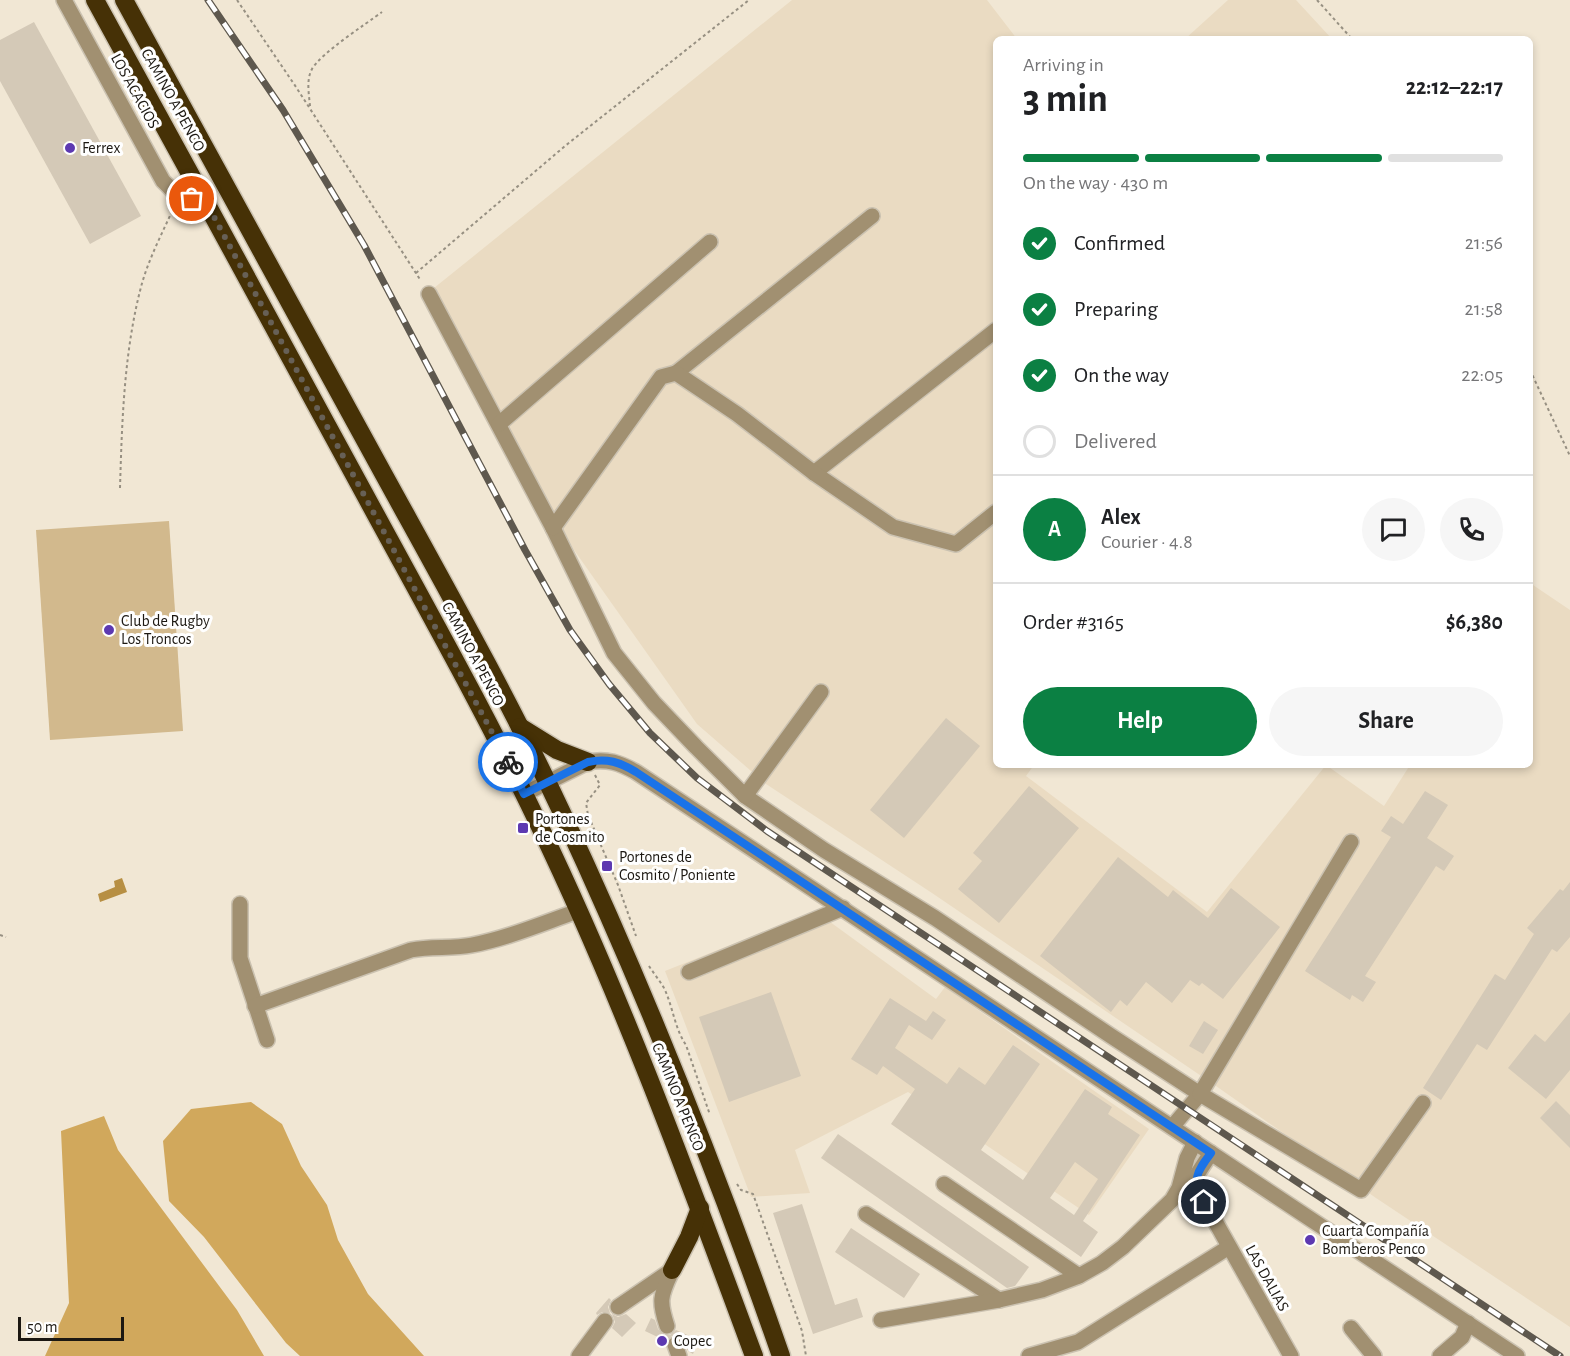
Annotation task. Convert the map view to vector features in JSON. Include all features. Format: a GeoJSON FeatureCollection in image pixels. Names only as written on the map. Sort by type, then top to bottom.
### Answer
{"type":"FeatureCollection","features":[{"type":"Feature","properties":{"kind":"highway","name":"CAMINO A PENCO"},"geometry":{"type":"LineString","coordinates":[[95,0],[384,529],[524,794],[641,1056],[754,1356]]}},
{"type":"Feature","properties":{"kind":"highway","name":"CAMINO A PENCO"},"geometry":{"type":"LineString","coordinates":[[124,0],[458,610],[547,782],[625,951],[672,1064],[723,1194],[781,1356]]}},
{"type":"Feature","properties":{"kind":"highway"},"geometry":{"type":"LineString","coordinates":[[178,196],[206,202]]}},
{"type":"Feature","properties":{"kind":"highway"},"geometry":{"type":"LineString","coordinates":[[519,726],[557,750],[588,762]]}},
{"type":"Feature","properties":{"kind":"highway"},"geometry":{"type":"LineString","coordinates":[[672,1270],[689,1237],[699,1208]]}},
{"type":"Feature","properties":{"kind":"street","name":"LOS ACACIOS"},"geometry":{"type":"LineString","coordinates":[[64,0],[163,181],[178,196]]}},
{"type":"Feature","properties":{"kind":"street"},"geometry":{"type":"LineString","coordinates":[[553,528],[661,377],[676,373],[872,216]]}},
{"type":"Feature","properties":{"kind":"street"},"geometry":{"type":"LineString","coordinates":[[499,424],[710,242]]}},
{"type":"Feature","properties":{"kind":"street"},"geometry":{"type":"LineString","coordinates":[[429,294],[553,528],[614,653],[654,703],[745,796],[824,850],[935,918],[1200,1094],[1361,1190],[1423,1103]]}},
{"type":"Feature","properties":{"kind":"street"},"geometry":{"type":"LineString","coordinates":[[814,473],[993,332]]}},
{"type":"Feature","properties":{"kind":"street"},"geometry":{"type":"LineString","coordinates":[[676,373],[737,414],[814,473],[893,527],[957,544],[993,514]]}},
{"type":"Feature","properties":{"kind":"street"},"geometry":{"type":"LineString","coordinates":[[745,796],[821,692]]}},
{"type":"Feature","properties":{"kind":"street"},"geometry":{"type":"LineString","coordinates":[[524,794],[588,762],[612,761],[636,772],[1517,1356]]}},
{"type":"Feature","properties":{"kind":"street"},"geometry":{"type":"LineString","coordinates":[[1172,1127],[1200,1094],[1351,842]]}},
{"type":"Feature","properties":{"kind":"street"},"geometry":{"type":"LineString","coordinates":[[240,904],[240,958],[267,1040]]}},
{"type":"Feature","properties":{"kind":"street"},"geometry":{"type":"LineString","coordinates":[[690,972],[843,908]]}},
{"type":"Feature","properties":{"kind":"street"},"geometry":{"type":"LineString","coordinates":[[255,1006],[406,951],[479,944],[578,911]]}},
{"type":"Feature","properties":{"kind":"street"},"geometry":{"type":"LineString","coordinates":[[881,1320],[999,1300],[1042,1290],[1079,1276],[1102,1263],[1123,1246],[1172,1200],[1179,1188],[1187,1158],[1196,1142]]}},
{"type":"Feature","properties":{"kind":"street","name":"LAS DALIAS"},"geometry":{"type":"LineString","coordinates":[[1211,1153],[1199,1169],[1196,1186],[1291,1356]]}},
{"type":"Feature","properties":{"kind":"street"},"geometry":{"type":"LineString","coordinates":[[944,1184],[1079,1276]]}},
{"type":"Feature","properties":{"kind":"street"},"geometry":{"type":"LineString","coordinates":[[866,1214],[999,1300]]}},
{"type":"Feature","properties":{"kind":"street"},"geometry":{"type":"LineString","coordinates":[[1029,1356],[1078,1341],[1229,1246]]}},
{"type":"Feature","properties":{"kind":"street"},"geometry":{"type":"LineString","coordinates":[[618,1307],[672,1270]]}},
{"type":"Feature","properties":{"kind":"street"},"geometry":{"type":"LineString","coordinates":[[667,1326],[661,1297],[672,1270]]}},
{"type":"Feature","properties":{"kind":"street"},"geometry":{"type":"LineString","coordinates":[[579,1356],[605,1321]]}},
{"type":"Feature","properties":{"kind":"street"},"geometry":{"type":"LineString","coordinates":[[1445,1354],[1462,1337],[1468,1323]]}},
{"type":"Feature","properties":{"kind":"street"},"geometry":{"type":"LineString","coordinates":[[1351,1328],[1374,1356]]}},
{"type":"Feature","properties":{"kind":"path"},"geometry":{"type":"LineString","coordinates":[[237,0],[311,109],[429,294]]}},
{"type":"Feature","properties":{"kind":"path"},"geometry":{"type":"LineString","coordinates":[[416,273],[565,146],[749,0]]}},
{"type":"Feature","properties":{"kind":"path"},"geometry":{"type":"LineString","coordinates":[[1317,0],[1349,36]]}},
{"type":"Feature","properties":{"kind":"path"},"geometry":{"type":"LineString","coordinates":[[311,109],[308,84],[313,68],[336,46],[382,12]]}},
{"type":"Feature","properties":{"kind":"path"},"geometry":{"type":"LineString","coordinates":[[120,489],[123,418],[130,350],[142,285],[178,196]]}},
{"type":"Feature","properties":{"kind":"path"},"geometry":{"type":"LineString","coordinates":[[1533,376],[1570,456]]}},
{"type":"Feature","properties":{"kind":"path"},"geometry":{"type":"LineString","coordinates":[[588,762],[600,785],[586,803],[588,815],[614,875],[638,942]]}},
{"type":"Feature","properties":{"kind":"path"},"geometry":{"type":"LineString","coordinates":[[0,935],[6,937]]}},
{"type":"Feature","properties":{"kind":"path"},"geometry":{"type":"LineString","coordinates":[[648,964],[664,989],[711,1117]]}},
{"type":"Feature","properties":{"kind":"path"},"geometry":{"type":"LineString","coordinates":[[736,1184],[741,1190],[753,1194],[802,1331],[806,1356]]}},
{"type":"Feature","properties":{"kind":"shaded area"},"geometry":{"type":"Polygon","coordinates":[[[792,0],[987,0],[1015,36],[993,36],[993,768],[1032,768],[1026,776],[1207,912],[1324,768],[1330,768],[1384,806],[1408,768],[1533,768],[1533,585],[1570,610],[1570,1327],[1376,1198],[932,893],[766,784],[697,724],[574,550],[434,288],[792,0]]]}},
{"type":"Feature","properties":{"kind":"shaded area"},"geometry":{"type":"Polygon","coordinates":[[[1228,0],[1296,0],[1329,36],[1188,36],[1228,0]]]}},
{"type":"Feature","properties":{"kind":"shaded area","name":"Club de Rugby Los Troncos"},"geometry":{"type":"Polygon","coordinates":[[[169,521],[183,731],[50,740],[36,530],[169,521]]]}},
{"type":"Feature","properties":{"kind":"shaded area"},"geometry":{"type":"Polygon","coordinates":[[[122,878],[127,892],[100,902],[98,894],[115,887],[114,881],[122,878]]]}},
{"type":"Feature","properties":{"kind":"shaded area"},"geometry":{"type":"Polygon","coordinates":[[[815,911],[936,999],[945,987],[1149,1129],[1089,1215],[908,1092],[795,1150],[810,1193],[751,1197],[665,971],[815,911]]]}},
{"type":"Feature","properties":{"kind":"shaded area"},"geometry":{"type":"Polygon","coordinates":[[[251,1102],[282,1124],[301,1166],[327,1205],[338,1240],[368,1294],[424,1356],[300,1356],[286,1343],[204,1237],[169,1201],[163,1141],[191,1109],[251,1102]]]}},
{"type":"Feature","properties":{"kind":"shaded area"},"geometry":{"type":"Polygon","coordinates":[[[104,1116],[118,1150],[237,1310],[264,1356],[45,1356],[69,1303],[61,1131],[104,1116]]]}},
{"type":"Feature","properties":{"kind":"building","name":"Ferrex"},"geometry":{"type":"Polygon","coordinates":[[[34,22],[141,216],[90,244],[0,81],[0,40],[34,22]]]}},
{"type":"Feature","properties":{"kind":"building"},"geometry":{"type":"Polygon","coordinates":[[[946,718],[980,746],[904,838],[870,810],[946,718]]]}},
{"type":"Feature","properties":{"kind":"building"},"geometry":{"type":"Polygon","coordinates":[[[1029,786],[1079,828],[999,923],[958,889],[982,861],[973,853],[1029,786]]]}},
{"type":"Feature","properties":{"kind":"building"},"geometry":{"type":"Polygon","coordinates":[[[1425,791],[1448,805],[1427,838],[1454,856],[1444,871],[1436,866],[1365,976],[1376,982],[1363,1002],[1352,995],[1350,1000],[1305,971],[1391,837],[1381,831],[1391,816],[1403,824],[1425,791]]]}},
{"type":"Feature","properties":{"kind":"building"},"geometry":{"type":"Polygon","coordinates":[[[1118,857],[1168,897],[1173,890],[1208,918],[1231,888],[1280,927],[1223,999],[1202,983],[1199,986],[1190,980],[1172,1003],[1146,982],[1127,1006],[1120,1000],[1111,1012],[1040,956],[1118,857]]]}},
{"type":"Feature","properties":{"kind":"building"},"geometry":{"type":"Polygon","coordinates":[[[1570,882],[1570,937],[1557,952],[1552,949],[1487,1050],[1477,1044],[1441,1100],[1423,1088],[1495,974],[1505,980],[1534,934],[1527,928],[1560,889],[1563,891],[1570,882]]]}},
{"type":"Feature","properties":{"kind":"building"},"geometry":{"type":"Polygon","coordinates":[[[771,992],[801,1076],[729,1102],[699,1017],[771,992]]]}},
{"type":"Feature","properties":{"kind":"building"},"geometry":{"type":"Polygon","coordinates":[[[890,998],[926,1021],[933,1011],[946,1020],[932,1040],[909,1025],[895,1048],[947,1084],[959,1067],[985,1085],[1013,1045],[1040,1064],[981,1150],[1023,1180],[1085,1089],[1112,1107],[1108,1114],[1140,1135],[1083,1221],[1098,1232],[1081,1257],[891,1124],[915,1089],[883,1066],[877,1075],[851,1059],[890,998]],[[1075,1162],[1050,1198],[1074,1215],[1098,1179],[1075,1162]]]}},
{"type":"Feature","properties":{"kind":"building"},"geometry":{"type":"Polygon","coordinates":[[[1570,1012],[1570,1070],[1546,1099],[1508,1068],[1535,1034],[1545,1042],[1570,1012]]]}},
{"type":"Feature","properties":{"kind":"building"},"geometry":{"type":"Polygon","coordinates":[[[1204,1021],[1218,1030],[1203,1054],[1189,1046],[1204,1021]]]}},
{"type":"Feature","properties":{"kind":"building"},"geometry":{"type":"Polygon","coordinates":[[[1556,1101],[1570,1115],[1570,1148],[1540,1118],[1556,1101]]]}},
{"type":"Feature","properties":{"kind":"building"},"geometry":{"type":"Polygon","coordinates":[[[838,1134],[1029,1267],[1015,1286],[1007,1288],[821,1158],[838,1134]]]}},
{"type":"Feature","properties":{"kind":"building"},"geometry":{"type":"Polygon","coordinates":[[[802,1204],[835,1305],[857,1298],[863,1317],[813,1334],[773,1213],[802,1204]]]}},
{"type":"Feature","properties":{"kind":"building"},"geometry":{"type":"Polygon","coordinates":[[[851,1228],[920,1274],[904,1298],[835,1252],[851,1228]]]}},
{"type":"Feature","properties":{"kind":"building"},"geometry":{"type":"Polygon","coordinates":[[[609,1298],[611,1300],[608,1307],[610,1313],[602,1312],[597,1315],[596,1313],[609,1298]]]}},
{"type":"Feature","properties":{"kind":"building"},"geometry":{"type":"Polygon","coordinates":[[[612,1314],[618,1317],[626,1314],[636,1323],[622,1337],[612,1328],[615,1322],[612,1314]]]}},
{"type":"Feature","properties":{"kind":"building"},"geometry":{"type":"Polygon","coordinates":[[[651,1318],[655,1320],[658,1329],[664,1335],[670,1335],[676,1330],[699,1340],[693,1354],[688,1351],[681,1337],[672,1336],[666,1341],[645,1331],[651,1318]]]}},
{"type":"Feature","properties":{"kind":"railway"},"geometry":{"type":"LineString","coordinates":[[208,0],[283,110],[364,245],[525,550],[570,630],[609,684],[650,733],[697,778],[767,831],[1560,1356]]}},
{"type":"Feature","properties":{"kind":"way so far"},"geometry":{"type":"LineString","coordinates":[[192,199],[206,202],[508,762]]}},
{"type":"Feature","properties":{"kind":"place","name":"Ferrex"},"geometry":{"type":"Point","coordinates":[70,148]}},
{"type":"Feature","properties":{"kind":"place","name":"Club de Rugby Los Troncos"},"geometry":{"type":"Point","coordinates":[109,630]}},
{"type":"Feature","properties":{"kind":"place","name":"Portones de Cosmito"},"geometry":{"type":"Point","coordinates":[523,828]}},
{"type":"Feature","properties":{"kind":"place","name":"Portones de Cosmito / Poniente"},"geometry":{"type":"Point","coordinates":[607,866]}},
{"type":"Feature","properties":{"kind":"place","name":"Cuarta Compañía Bomberos Penco"},"geometry":{"type":"Point","coordinates":[1310,1240]}},
{"type":"Feature","properties":{"kind":"place","name":"Copec"},"geometry":{"type":"Point","coordinates":[662,1341]}},
{"type":"Feature","properties":{"kind":"route"},"geometry":{"type":"LineString","coordinates":[[508,762],[524,794],[596,760],[620,763],[636,772],[1211,1153],[1199,1169],[1196,1182],[1204,1202]]}}]}
